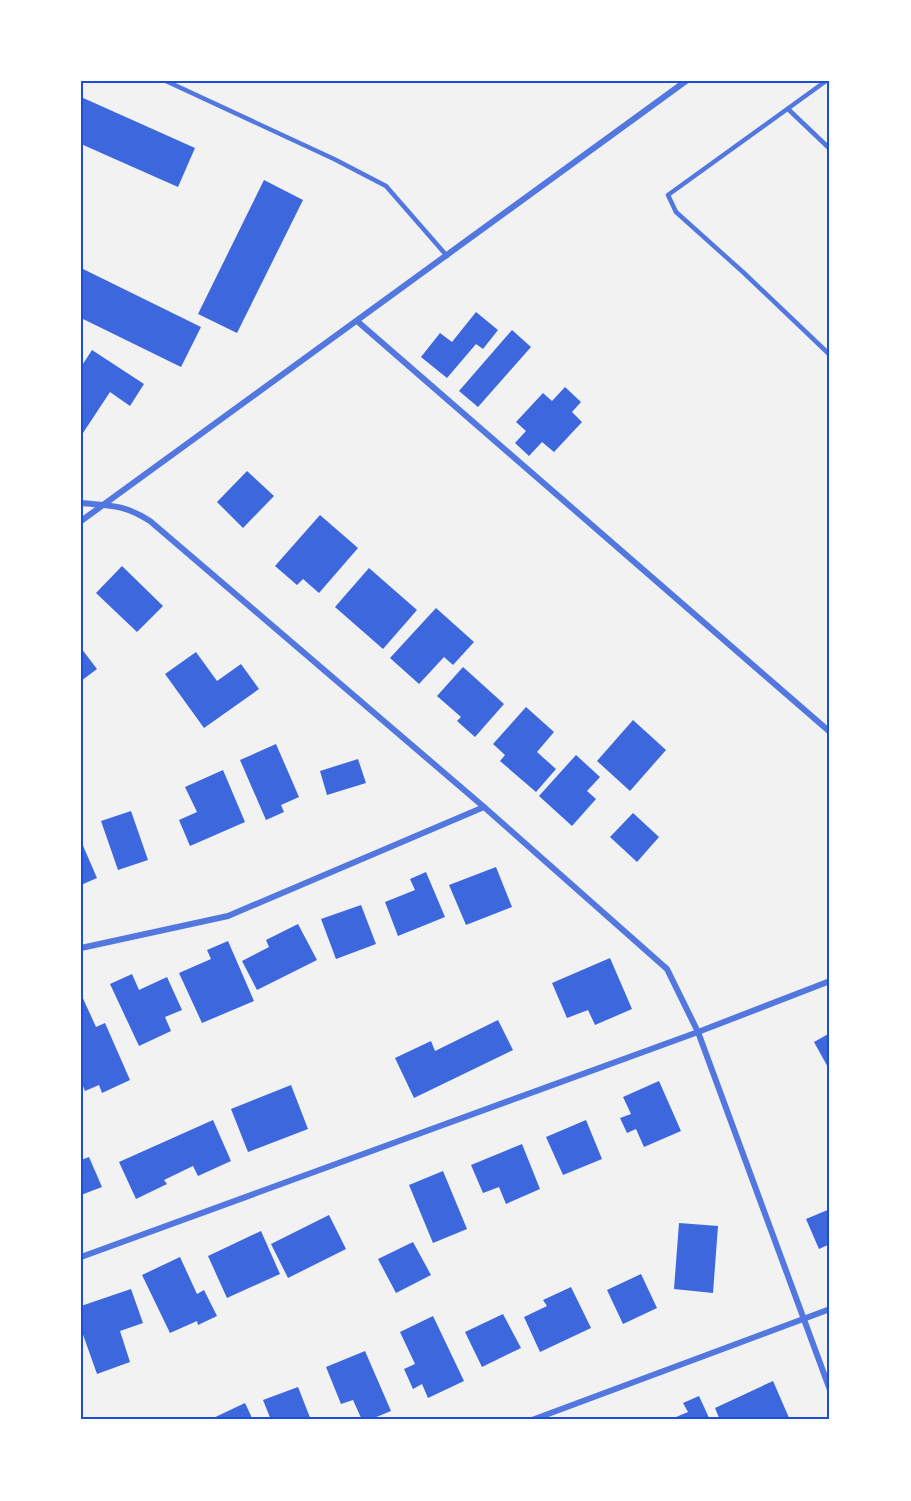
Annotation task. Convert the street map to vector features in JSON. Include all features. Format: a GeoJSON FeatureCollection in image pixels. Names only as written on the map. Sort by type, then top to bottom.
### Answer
{"type":"FeatureCollection","features":[{"type":"Feature","properties":{"kind":"street"},"geometry":{"type":"LineString","coordinates":[[81,521],[686,81]]}},
{"type":"Feature","properties":{"kind":"street"},"geometry":{"type":"LineString","coordinates":[[357,321],[830,732]]}},
{"type":"Feature","properties":{"kind":"street"},"geometry":{"type":"LineString","coordinates":[[81,503],[104,504],[127,509],[150,521],[484,807],[668,969],[698,1032],[830,1390]]}},
{"type":"Feature","properties":{"kind":"street"},"geometry":{"type":"LineString","coordinates":[[81,948],[228,916],[484,807]]}},
{"type":"Feature","properties":{"kind":"street"},"geometry":{"type":"LineString","coordinates":[[81,1257],[698,1032],[830,981]]}},
{"type":"Feature","properties":{"kind":"street"},"geometry":{"type":"LineString","coordinates":[[532,1420],[830,1309]]}},
{"type":"Feature","properties":{"kind":"lane"},"geometry":{"type":"LineString","coordinates":[[166,81],[334,159],[386,186],[447,256]]}},
{"type":"Feature","properties":{"kind":"lane"},"geometry":{"type":"LineString","coordinates":[[826,81],[668,195],[676,212],[830,355]]}},
{"type":"Feature","properties":{"kind":"lane"},"geometry":{"type":"LineString","coordinates":[[788,109],[830,148]]}},
{"type":"Feature","properties":{"kind":"building"},"geometry":{"type":"Polygon","coordinates":[[[81,97],[195,148],[178,187],[81,144],[81,97]]]}},
{"type":"Feature","properties":{"kind":"building"},"geometry":{"type":"Polygon","coordinates":[[[264,180],[303,200],[237,333],[198,314],[264,180]]]}},
{"type":"Feature","properties":{"kind":"building"},"geometry":{"type":"Polygon","coordinates":[[[81,268],[201,327],[181,367],[81,318],[81,268]]]}},
{"type":"Feature","properties":{"kind":"building"},"geometry":{"type":"Polygon","coordinates":[[[476,312],[498,330],[483,349],[476,344],[447,378],[421,357],[440,333],[452,342],[476,312]]]}},
{"type":"Feature","properties":{"kind":"building"},"geometry":{"type":"Polygon","coordinates":[[[512,330],[531,347],[478,407],[459,391],[512,330]]]}},
{"type":"Feature","properties":{"kind":"building"},"geometry":{"type":"Polygon","coordinates":[[[92,350],[144,384],[130,406],[110,392],[81,436],[81,367],[92,350]]]}},
{"type":"Feature","properties":{"kind":"building"},"geometry":{"type":"Polygon","coordinates":[[[565,387],[581,402],[572,412],[582,422],[554,452],[542,442],[529,456],[515,443],[526,431],[516,422],[543,393],[552,401],[565,387]]]}},
{"type":"Feature","properties":{"kind":"building"},"geometry":{"type":"Polygon","coordinates":[[[247,471],[274,496],[243,528],[217,502],[247,471]]]}},
{"type":"Feature","properties":{"kind":"building"},"geometry":{"type":"Polygon","coordinates":[[[320,515],[358,548],[319,593],[303,579],[297,585],[275,566],[320,515]]]}},
{"type":"Feature","properties":{"kind":"building"},"geometry":{"type":"Polygon","coordinates":[[[122,566],[163,606],[137,632],[96,593],[122,566]]]}},
{"type":"Feature","properties":{"kind":"building"},"geometry":{"type":"Polygon","coordinates":[[[369,568],[417,610],[383,649],[335,607],[369,568]]]}},
{"type":"Feature","properties":{"kind":"building"},"geometry":{"type":"Polygon","coordinates":[[[436,608],[474,642],[453,665],[444,657],[419,684],[390,658],[436,608]]]}},
{"type":"Feature","properties":{"kind":"building"},"geometry":{"type":"Polygon","coordinates":[[[81,648],[97,669],[81,681],[81,648]]]}},
{"type":"Feature","properties":{"kind":"building"},"geometry":{"type":"Polygon","coordinates":[[[196,652],[217,681],[241,664],[259,689],[204,728],[165,674],[196,652]]]}},
{"type":"Feature","properties":{"kind":"building"},"geometry":{"type":"Polygon","coordinates":[[[463,667],[504,704],[475,737],[457,721],[461,717],[437,696],[463,667]]]}},
{"type":"Feature","properties":{"kind":"building"},"geometry":{"type":"Polygon","coordinates":[[[526,707],[554,732],[537,752],[556,769],[536,792],[500,761],[505,755],[493,744],[526,707]]]}},
{"type":"Feature","properties":{"kind":"building"},"geometry":{"type":"Polygon","coordinates":[[[633,720],[666,750],[630,791],[597,761],[633,720]]]}},
{"type":"Feature","properties":{"kind":"building"},"geometry":{"type":"Polygon","coordinates":[[[276,744],[299,797],[281,805],[284,812],[266,820],[240,760],[276,744]]]}},
{"type":"Feature","properties":{"kind":"building"},"geometry":{"type":"Polygon","coordinates":[[[576,755],[600,777],[587,791],[596,799],[572,826],[539,796],[576,755]]]}},
{"type":"Feature","properties":{"kind":"building"},"geometry":{"type":"Polygon","coordinates":[[[358,759],[366,783],[327,795],[320,771],[358,759]]]}},
{"type":"Feature","properties":{"kind":"building"},"geometry":{"type":"Polygon","coordinates":[[[223,770],[245,822],[190,846],[179,820],[197,812],[185,787],[223,770]]]}},
{"type":"Feature","properties":{"kind":"building"},"geometry":{"type":"Polygon","coordinates":[[[131,811],[148,860],[118,870],[101,821],[131,811]]]}},
{"type":"Feature","properties":{"kind":"building"},"geometry":{"type":"Polygon","coordinates":[[[633,813],[659,837],[637,862],[610,837],[633,813]]]}},
{"type":"Feature","properties":{"kind":"building"},"geometry":{"type":"Polygon","coordinates":[[[81,841],[97,878],[81,885],[81,841]]]}},
{"type":"Feature","properties":{"kind":"building"},"geometry":{"type":"Polygon","coordinates":[[[496,867],[512,907],[466,925],[449,885],[496,867]]]}},
{"type":"Feature","properties":{"kind":"building"},"geometry":{"type":"Polygon","coordinates":[[[426,872],[445,917],[398,936],[385,902],[415,890],[410,879],[426,872]]]}},
{"type":"Feature","properties":{"kind":"building"},"geometry":{"type":"Polygon","coordinates":[[[361,905],[376,944],[336,959],[321,919],[361,905]]]}},
{"type":"Feature","properties":{"kind":"building"},"geometry":{"type":"Polygon","coordinates":[[[298,924],[317,960],[257,990],[242,961],[269,947],[266,940],[298,924]]]}},
{"type":"Feature","properties":{"kind":"building"},"geometry":{"type":"Polygon","coordinates":[[[228,941],[254,1001],[202,1023],[179,973],[211,959],[207,950],[228,941]]]}},
{"type":"Feature","properties":{"kind":"building"},"geometry":{"type":"Polygon","coordinates":[[[610,958],[632,1009],[595,1025],[588,1010],[567,1018],[552,983],[610,958]]]}},
{"type":"Feature","properties":{"kind":"building"},"geometry":{"type":"Polygon","coordinates":[[[132,974],[139,990],[167,977],[182,1010],[165,1017],[171,1031],[139,1046],[110,984],[132,974]]]}},
{"type":"Feature","properties":{"kind":"building"},"geometry":{"type":"Polygon","coordinates":[[[81,994],[96,1027],[105,1023],[130,1080],[102,1093],[99,1085],[85,1091],[81,1081],[81,994]]]}},
{"type":"Feature","properties":{"kind":"building"},"geometry":{"type":"Polygon","coordinates":[[[498,1020],[513,1050],[414,1098],[395,1058],[431,1041],[435,1051],[498,1020]]]}},
{"type":"Feature","properties":{"kind":"building"},"geometry":{"type":"Polygon","coordinates":[[[830,1033],[830,1071],[814,1042],[830,1033]]]}},
{"type":"Feature","properties":{"kind":"building"},"geometry":{"type":"Polygon","coordinates":[[[659,1081],[681,1131],[644,1147],[636,1129],[627,1133],[620,1118],[631,1114],[623,1097],[659,1081]]]}},
{"type":"Feature","properties":{"kind":"building"},"geometry":{"type":"Polygon","coordinates":[[[291,1085],[308,1129],[248,1152],[231,1109],[291,1085]]]}},
{"type":"Feature","properties":{"kind":"building"},"geometry":{"type":"Polygon","coordinates":[[[213,1120],[231,1161],[198,1176],[193,1166],[164,1180],[167,1184],[136,1199],[119,1162],[213,1120]]]}},
{"type":"Feature","properties":{"kind":"building"},"geometry":{"type":"Polygon","coordinates":[[[586,1120],[602,1159],[563,1175],[546,1137],[586,1120]]]}},
{"type":"Feature","properties":{"kind":"building"},"geometry":{"type":"Polygon","coordinates":[[[522,1144],[540,1189],[506,1204],[499,1187],[483,1193],[471,1165],[522,1144]]]}},
{"type":"Feature","properties":{"kind":"building"},"geometry":{"type":"Polygon","coordinates":[[[89,1157],[102,1187],[81,1195],[81,1160],[89,1157]]]}},
{"type":"Feature","properties":{"kind":"building"},"geometry":{"type":"Polygon","coordinates":[[[443,1171],[467,1229],[433,1243],[409,1185],[443,1171]]]}},
{"type":"Feature","properties":{"kind":"building"},"geometry":{"type":"Polygon","coordinates":[[[830,1209],[830,1244],[819,1249],[806,1219],[830,1209]]]}},
{"type":"Feature","properties":{"kind":"building"},"geometry":{"type":"Polygon","coordinates":[[[329,1215],[346,1249],[288,1278],[271,1244],[329,1215]]]}},
{"type":"Feature","properties":{"kind":"building"},"geometry":{"type":"Polygon","coordinates":[[[679,1223],[718,1226],[713,1293],[674,1289],[679,1223]]]}},
{"type":"Feature","properties":{"kind":"building"},"geometry":{"type":"Polygon","coordinates":[[[261,1231],[280,1274],[227,1298],[208,1256],[261,1231]]]}},
{"type":"Feature","properties":{"kind":"building"},"geometry":{"type":"Polygon","coordinates":[[[413,1242],[431,1275],[396,1293],[378,1259],[413,1242]]]}},
{"type":"Feature","properties":{"kind":"building"},"geometry":{"type":"Polygon","coordinates":[[[180,1257],[197,1294],[204,1290],[217,1316],[198,1325],[197,1321],[170,1333],[142,1275],[180,1257]]]}},
{"type":"Feature","properties":{"kind":"building"},"geometry":{"type":"Polygon","coordinates":[[[641,1274],[657,1308],[623,1324],[607,1290],[641,1274]]]}},
{"type":"Feature","properties":{"kind":"building"},"geometry":{"type":"Polygon","coordinates":[[[571,1287],[591,1328],[540,1352],[524,1317],[547,1306],[543,1300],[571,1287]]]}},
{"type":"Feature","properties":{"kind":"building"},"geometry":{"type":"Polygon","coordinates":[[[131,1289],[143,1323],[120,1331],[130,1362],[97,1374],[81,1329],[81,1306],[131,1289]]]}},
{"type":"Feature","properties":{"kind":"building"},"geometry":{"type":"Polygon","coordinates":[[[503,1314],[521,1348],[482,1367],[465,1332],[503,1314]]]}},
{"type":"Feature","properties":{"kind":"building"},"geometry":{"type":"Polygon","coordinates":[[[433,1316],[464,1381],[428,1398],[422,1384],[413,1389],[404,1369],[415,1364],[400,1332],[433,1316]]]}},
{"type":"Feature","properties":{"kind":"building"},"geometry":{"type":"Polygon","coordinates":[[[365,1351],[391,1411],[369,1420],[362,1420],[353,1400],[341,1404],[326,1367],[365,1351]]]}},
{"type":"Feature","properties":{"kind":"building"},"geometry":{"type":"Polygon","coordinates":[[[773,1381],[790,1420],[720,1420],[715,1408],[773,1381]]]}},
{"type":"Feature","properties":{"kind":"building"},"geometry":{"type":"Polygon","coordinates":[[[298,1387],[311,1420],[271,1420],[263,1400],[298,1387]]]}},
{"type":"Feature","properties":{"kind":"building"},"geometry":{"type":"Polygon","coordinates":[[[699,1396],[710,1420],[669,1420],[688,1412],[683,1403],[699,1396]]]}},
{"type":"Feature","properties":{"kind":"building"},"geometry":{"type":"Polygon","coordinates":[[[245,1403],[253,1420],[209,1420],[245,1403]]]}}]}
